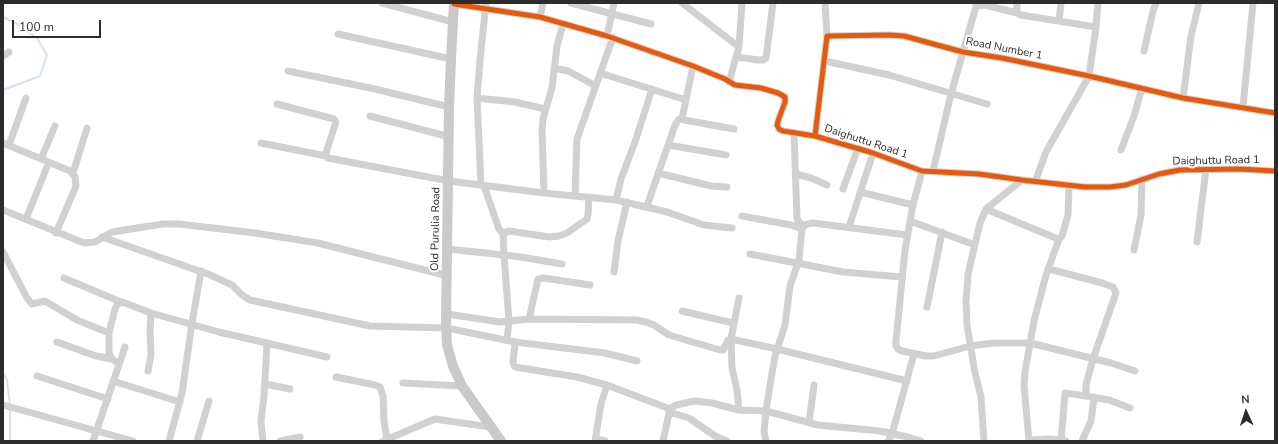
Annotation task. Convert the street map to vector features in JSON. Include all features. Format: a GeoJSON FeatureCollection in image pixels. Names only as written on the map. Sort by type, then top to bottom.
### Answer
{"type":"FeatureCollection","features":[{"type":"Feature","properties":{"kind":"main road","name":"Old Purulia Road"},"geometry":{"type":"LineString","coordinates":[[454,3],[449,107],[448,345],[453,366],[462,386],[501,441]]}},
{"type":"Feature","properties":{"kind":"street"},"geometry":{"type":"LineString","coordinates":[[382,3],[453,22]]}},
{"type":"Feature","properties":{"kind":"street","name":"Daighuttu Road 1"},"geometry":{"type":"LineString","coordinates":[[454,3],[486,6],[540,17],[610,36],[693,66],[740,86],[761,88],[782,94],[785,97],[785,102],[778,125],[779,129],[814,136],[858,148],[922,171],[979,174],[1069,186],[1110,187],[1126,185],[1159,174],[1180,170],[1239,169],[1275,171]]}},
{"type":"Feature","properties":{"kind":"street"},"geometry":{"type":"LineString","coordinates":[[540,17],[543,3]]}},
{"type":"Feature","properties":{"kind":"street"},"geometry":{"type":"LineString","coordinates":[[570,3],[651,24]]}},
{"type":"Feature","properties":{"kind":"street"},"geometry":{"type":"LineString","coordinates":[[575,196],[577,139],[600,73],[610,36],[611,14],[614,3]]}},
{"type":"Feature","properties":{"kind":"street"},"geometry":{"type":"LineString","coordinates":[[682,3],[739,47]]}},
{"type":"Feature","properties":{"kind":"street"},"geometry":{"type":"LineString","coordinates":[[729,82],[739,47],[742,3]]}},
{"type":"Feature","properties":{"kind":"street"},"geometry":{"type":"LineString","coordinates":[[737,57],[758,60],[763,60],[766,58],[773,3]]}},
{"type":"Feature","properties":{"kind":"street"},"geometry":{"type":"LineString","coordinates":[[814,136],[828,36],[825,3]]}},
{"type":"Feature","properties":{"kind":"street"},"geometry":{"type":"LineString","coordinates":[[1017,3],[1017,13]]}},
{"type":"Feature","properties":{"kind":"street"},"geometry":{"type":"LineString","coordinates":[[1059,21],[1061,3]]}},
{"type":"Feature","properties":{"kind":"street"},"geometry":{"type":"LineString","coordinates":[[1035,182],[1046,152],[1089,76],[1098,3]]}},
{"type":"Feature","properties":{"kind":"street"},"geometry":{"type":"LineString","coordinates":[[1144,51],[1156,3]]}},
{"type":"Feature","properties":{"kind":"street"},"geometry":{"type":"LineString","coordinates":[[1183,98],[1191,36],[1199,3]]}},
{"type":"Feature","properties":{"kind":"street"},"geometry":{"type":"LineString","coordinates":[[933,171],[951,94],[976,4],[1021,15],[1096,27]]}},
{"type":"Feature","properties":{"kind":"street"},"geometry":{"type":"LineString","coordinates":[[1243,107],[1251,4]]}},
{"type":"Feature","properties":{"kind":"street"},"geometry":{"type":"LineString","coordinates":[[486,6],[477,98],[481,185],[484,186],[499,229],[503,234],[510,321],[507,340]]}},
{"type":"Feature","properties":{"kind":"street"},"geometry":{"type":"LineString","coordinates":[[544,193],[542,131],[545,109],[552,88],[557,46],[563,24]]}},
{"type":"Feature","properties":{"kind":"street"},"geometry":{"type":"LineString","coordinates":[[338,34],[451,59]]}},
{"type":"Feature","properties":{"kind":"street","name":"Road Number 1"},"geometry":{"type":"LineString","coordinates":[[828,36],[904,36],[963,52],[1002,58],[1089,76],[1183,98],[1275,113]]}},
{"type":"Feature","properties":{"kind":"street"},"geometry":{"type":"LineString","coordinates":[[825,61],[889,75],[987,104]]}},
{"type":"Feature","properties":{"kind":"street"},"geometry":{"type":"LineString","coordinates":[[682,118],[693,66]]}},
{"type":"Feature","properties":{"kind":"street"},"geometry":{"type":"LineString","coordinates":[[554,68],[568,71],[596,86]]}},
{"type":"Feature","properties":{"kind":"street"},"geometry":{"type":"LineString","coordinates":[[288,71],[375,89],[449,107]]}},
{"type":"Feature","properties":{"kind":"street"},"geometry":{"type":"LineString","coordinates":[[600,73],[686,100]]}},
{"type":"Feature","properties":{"kind":"street"},"geometry":{"type":"LineString","coordinates":[[1121,150],[1134,116],[1142,88]]}},
{"type":"Feature","properties":{"kind":"street"},"geometry":{"type":"LineString","coordinates":[[616,200],[621,179],[652,90]]}},
{"type":"Feature","properties":{"kind":"street"},"geometry":{"type":"LineString","coordinates":[[26,98],[6,144],[73,173]]}},
{"type":"Feature","properties":{"kind":"street"},"geometry":{"type":"LineString","coordinates":[[477,98],[515,102],[545,109]]}},
{"type":"Feature","properties":{"kind":"street"},"geometry":{"type":"LineString","coordinates":[[277,104],[334,119],[336,122],[326,156]]}},
{"type":"Feature","properties":{"kind":"street"},"geometry":{"type":"LineString","coordinates":[[370,116],[450,137]]}},
{"type":"Feature","properties":{"kind":"street"},"geometry":{"type":"LineString","coordinates":[[647,206],[676,121],[682,118],[734,129]]}},
{"type":"Feature","properties":{"kind":"street"},"geometry":{"type":"LineString","coordinates":[[41,159],[55,126]]}},
{"type":"Feature","properties":{"kind":"street"},"geometry":{"type":"LineString","coordinates":[[56,233],[76,186],[73,173],[87,128]]}},
{"type":"Feature","properties":{"kind":"street"},"geometry":{"type":"LineString","coordinates":[[766,441],[764,432],[766,411],[777,348],[783,334],[790,286],[800,255],[803,228],[797,219],[794,132]]}},
{"type":"Feature","properties":{"kind":"street"},"geometry":{"type":"LineString","coordinates":[[261,143],[449,182],[616,200],[647,206],[704,225],[732,228]]}},
{"type":"Feature","properties":{"kind":"street"},"geometry":{"type":"LineString","coordinates":[[668,146],[726,155]]}},
{"type":"Feature","properties":{"kind":"street"},"geometry":{"type":"LineString","coordinates":[[843,189],[858,148]]}},
{"type":"Feature","properties":{"kind":"street"},"geometry":{"type":"LineString","coordinates":[[849,227],[873,153]]}},
{"type":"Feature","properties":{"kind":"street"},"geometry":{"type":"LineString","coordinates":[[26,219],[49,162]]}},
{"type":"Feature","properties":{"kind":"street"},"geometry":{"type":"LineString","coordinates":[[1197,242],[1206,169]]}},
{"type":"Feature","properties":{"kind":"street"},"geometry":{"type":"LineString","coordinates":[[922,171],[907,235],[896,346],[902,351],[926,356],[934,356],[970,346],[994,343],[1030,343],[1093,359],[1135,372]]}},
{"type":"Feature","properties":{"kind":"street"},"geometry":{"type":"LineString","coordinates":[[658,173],[711,186],[727,187]]}},
{"type":"Feature","properties":{"kind":"street"},"geometry":{"type":"LineString","coordinates":[[796,174],[828,185]]}},
{"type":"Feature","properties":{"kind":"street"},"geometry":{"type":"LineString","coordinates":[[1134,250],[1140,220],[1142,179]]}},
{"type":"Feature","properties":{"kind":"street"},"geometry":{"type":"LineString","coordinates":[[984,441],[982,402],[967,325],[966,287],[981,218],[986,208],[1022,180]]}},
{"type":"Feature","properties":{"kind":"street"},"geometry":{"type":"LineString","coordinates":[[1066,441],[1051,439],[1029,440],[1024,385],[1034,321],[1049,269],[1059,239],[1062,236],[1068,215],[1069,186]]}},
{"type":"Feature","properties":{"kind":"street"},"geometry":{"type":"LineString","coordinates":[[860,192],[913,205]]}},
{"type":"Feature","properties":{"kind":"street"},"geometry":{"type":"LineString","coordinates":[[503,234],[510,232],[549,237],[567,233],[587,219],[589,197]]}},
{"type":"Feature","properties":{"kind":"street"},"geometry":{"type":"LineString","coordinates":[[614,272],[618,241],[627,202]]}},
{"type":"Feature","properties":{"kind":"street"},"geometry":{"type":"LineString","coordinates":[[986,208],[1046,235],[1059,239]]}},
{"type":"Feature","properties":{"kind":"street"},"geometry":{"type":"LineString","coordinates":[[3,210],[56,233],[90,244],[112,232],[163,224],[179,224],[255,233],[318,243],[448,276]]}},
{"type":"Feature","properties":{"kind":"street"},"geometry":{"type":"LineString","coordinates":[[742,216],[803,228]]}},
{"type":"Feature","properties":{"kind":"street"},"geometry":{"type":"LineString","coordinates":[[910,220],[975,244]]}},
{"type":"Feature","properties":{"kind":"street"},"geometry":{"type":"LineString","coordinates":[[803,228],[807,224],[813,224],[849,227],[907,235]]}},
{"type":"Feature","properties":{"kind":"street"},"geometry":{"type":"LineString","coordinates":[[927,306],[942,232]]}},
{"type":"Feature","properties":{"kind":"street"},"geometry":{"type":"LineString","coordinates":[[102,237],[201,271],[232,285],[250,300],[370,326],[447,328],[515,342],[605,353],[638,361]]}},
{"type":"Feature","properties":{"kind":"street"},"geometry":{"type":"LineString","coordinates":[[448,249],[521,256],[562,264]]}},
{"type":"Feature","properties":{"kind":"street"},"geometry":{"type":"LineString","coordinates":[[3,252],[27,298],[32,304],[45,301],[77,320],[109,333]]}},
{"type":"Feature","properties":{"kind":"street"},"geometry":{"type":"LineString","coordinates":[[750,254],[843,272],[902,277]]}},
{"type":"Feature","properties":{"kind":"street"},"geometry":{"type":"LineString","coordinates":[[1049,269],[1102,283],[1113,287],[1116,293],[1093,359],[1086,385],[1086,396]]}},
{"type":"Feature","properties":{"kind":"street"},"geometry":{"type":"LineString","coordinates":[[169,441],[180,402],[201,271]]}},
{"type":"Feature","properties":{"kind":"street"},"geometry":{"type":"LineString","coordinates":[[64,278],[151,313],[219,332],[327,357]]}},
{"type":"Feature","properties":{"kind":"street"},"geometry":{"type":"LineString","coordinates":[[530,319],[538,278],[590,285]]}},
{"type":"Feature","properties":{"kind":"street"},"geometry":{"type":"LineString","coordinates":[[739,298],[731,340],[732,368],[742,410]]}},
{"type":"Feature","properties":{"kind":"street"},"geometry":{"type":"LineString","coordinates":[[112,359],[109,353],[109,333],[115,309],[117,304],[121,302]]}},
{"type":"Feature","properties":{"kind":"street"},"geometry":{"type":"LineString","coordinates":[[682,310],[734,323]]}},
{"type":"Feature","properties":{"kind":"street"},"geometry":{"type":"LineString","coordinates":[[148,371],[151,355],[151,313]]}},
{"type":"Feature","properties":{"kind":"street"},"geometry":{"type":"LineString","coordinates":[[447,314],[488,321],[530,319],[637,320],[654,325],[669,335],[720,350],[723,350],[728,340],[731,340],[777,348],[907,381]]}},
{"type":"Feature","properties":{"kind":"street"},"geometry":{"type":"LineString","coordinates":[[57,342],[96,356],[112,359],[119,364]]}},
{"type":"Feature","properties":{"kind":"street"},"geometry":{"type":"LineString","coordinates":[[515,342],[513,363],[515,367],[577,377],[607,385],[689,418],[715,436],[727,441]]}},
{"type":"Feature","properties":{"kind":"street"},"geometry":{"type":"LineString","coordinates":[[263,441],[261,420],[267,343]]}},
{"type":"Feature","properties":{"kind":"street"},"geometry":{"type":"LineString","coordinates":[[93,441],[125,347]]}},
{"type":"Feature","properties":{"kind":"street"},"geometry":{"type":"LineString","coordinates":[[888,441],[892,434],[914,354]]}},
{"type":"Feature","properties":{"kind":"street"},"geometry":{"type":"LineString","coordinates":[[37,376],[108,399]]}},
{"type":"Feature","properties":{"kind":"street"},"geometry":{"type":"LineString","coordinates":[[336,377],[380,387],[383,396],[385,440],[435,419],[490,427]]}},
{"type":"Feature","properties":{"kind":"street"},"geometry":{"type":"LineString","coordinates":[[114,381],[180,402]]}},
{"type":"Feature","properties":{"kind":"street"},"geometry":{"type":"LineString","coordinates":[[403,383],[462,386]]}},
{"type":"Feature","properties":{"kind":"street"},"geometry":{"type":"LineString","coordinates":[[265,384],[290,389]]}},
{"type":"Feature","properties":{"kind":"street"},"geometry":{"type":"LineString","coordinates":[[809,423],[814,384]]}},
{"type":"Feature","properties":{"kind":"street"},"geometry":{"type":"LineString","coordinates":[[605,441],[596,440],[602,398],[607,385]]}},
{"type":"Feature","properties":{"kind":"street"},"geometry":{"type":"LineString","coordinates":[[1061,441],[1065,393],[1109,400],[1130,408]]}},
{"type":"Feature","properties":{"kind":"street"},"geometry":{"type":"LineString","coordinates":[[1082,441],[1091,421],[1094,398]]}},
{"type":"Feature","properties":{"kind":"street"},"geometry":{"type":"LineString","coordinates":[[197,441],[210,401]]}},
{"type":"Feature","properties":{"kind":"street"},"geometry":{"type":"LineString","coordinates":[[663,441],[670,410],[676,405],[700,401],[742,410],[766,411],[809,423],[892,434],[921,441]]}},
{"type":"Feature","properties":{"kind":"street"},"geometry":{"type":"LineString","coordinates":[[3,404],[133,441]]}},
{"type":"Feature","properties":{"kind":"street"},"geometry":{"type":"LineString","coordinates":[[280,441],[300,436]]}},
{"type":"Feature","properties":{"kind":"waterway"},"geometry":{"type":"LineString","coordinates":[[3,17],[17,24],[37,38],[47,55],[40,76],[3,90]]}},
{"type":"Feature","properties":{"kind":"waterway"},"geometry":{"type":"LineString","coordinates":[[3,373],[7,380],[10,405]]}},
{"type":"Feature","properties":{"kind":"waterway"},"geometry":{"type":"LineString","coordinates":[[10,409],[10,441]]}},
{"type":"Feature","properties":{"kind":"cycle path"},"geometry":{"type":"LineString","coordinates":[[454,4],[540,17],[607,36],[693,66],[725,79],[735,85],[761,88],[778,93],[785,97],[785,102],[777,125],[779,129],[815,136],[873,153],[922,171],[979,174],[1085,187],[1110,187],[1126,185],[1159,174],[1180,170],[1239,169],[1275,171]]}},
{"type":"Feature","properties":{"kind":"cycle path"},"geometry":{"type":"LineString","coordinates":[[815,136],[827,36],[904,36],[963,52],[1002,58],[1089,76],[1183,98],[1275,113]]}}]}
